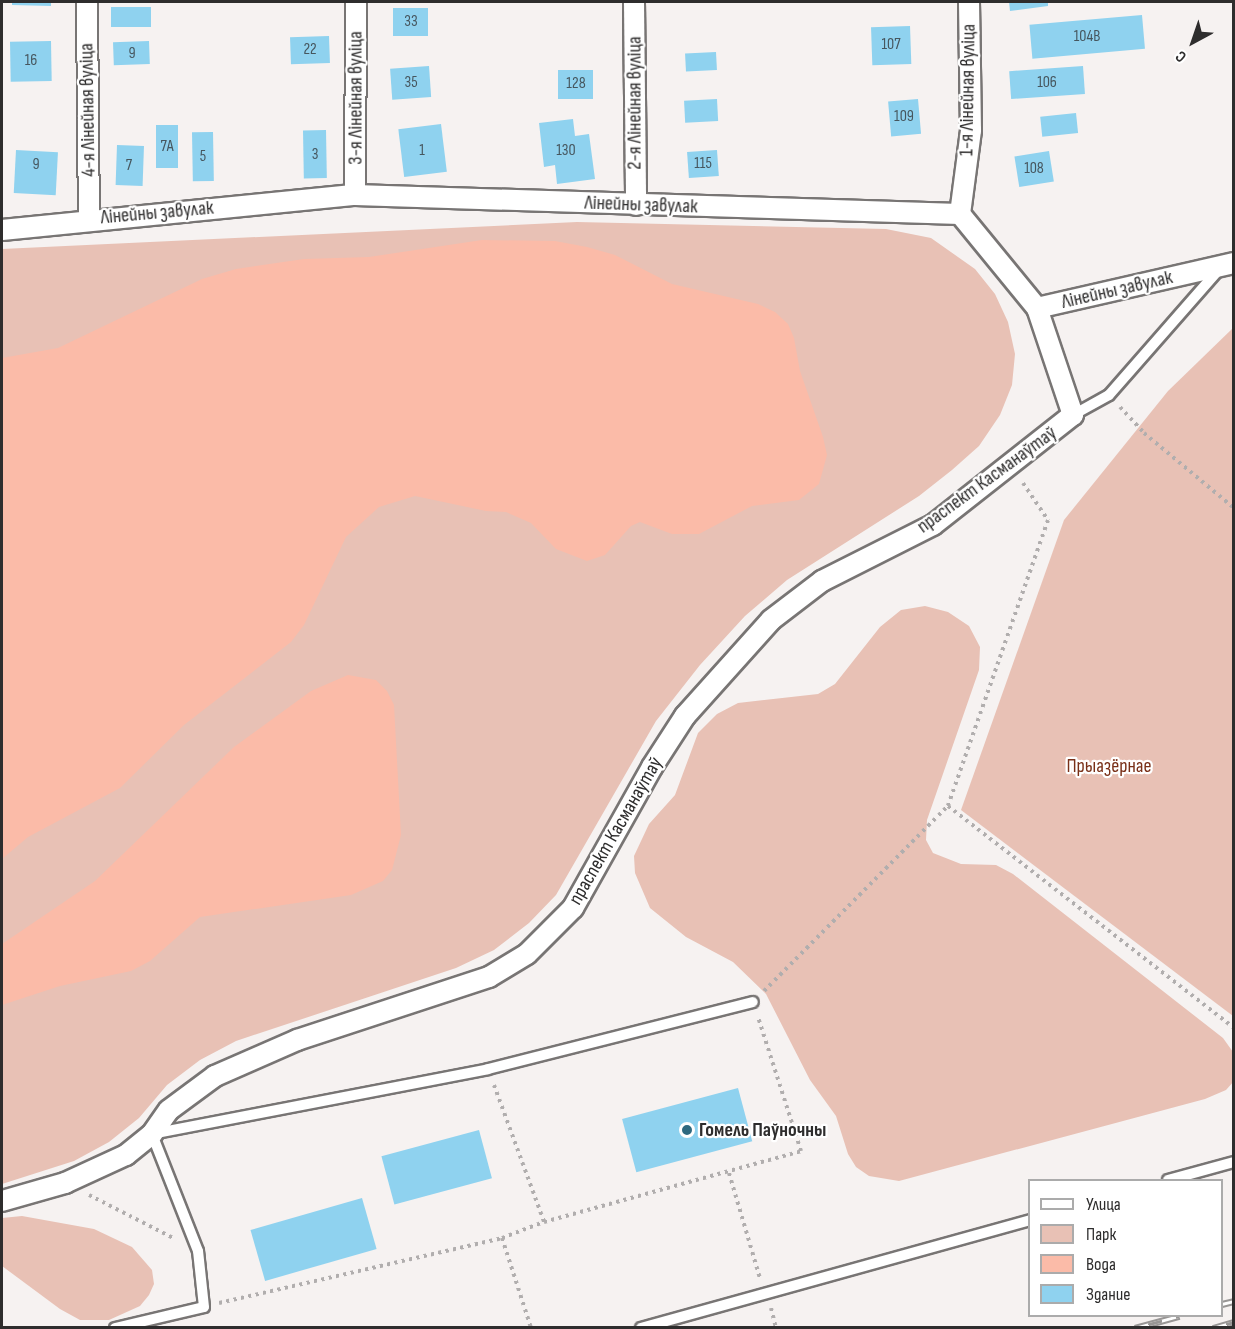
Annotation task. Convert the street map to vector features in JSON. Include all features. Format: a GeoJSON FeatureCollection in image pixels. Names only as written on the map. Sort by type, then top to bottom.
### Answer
{"type":"FeatureCollection","features":[{"type":"Feature","properties":{"kind":"street","name":"4-я Лінейная вуліца"},"geometry":{"type":"LineString","coordinates":[[87,2],[89,219]]}},
{"type":"Feature","properties":{"kind":"street","name":"3-я Лінейная вуліца"},"geometry":{"type":"LineString","coordinates":[[355,195],[356,2]]}},
{"type":"Feature","properties":{"kind":"street","name":"2-я Лінейная вуліца"},"geometry":{"type":"LineString","coordinates":[[634,2],[636,205]]}},
{"type":"Feature","properties":{"kind":"street","name":"1-я Лінейная вуліца"},"geometry":{"type":"LineString","coordinates":[[960,214],[971,130],[969,2]]}},
{"type":"Feature","properties":{"kind":"street","name":"Лінейны завулак"},"geometry":{"type":"LineString","coordinates":[[2,230],[89,219],[355,195],[960,214],[1037,308],[1228,264]]}},
{"type":"Feature","properties":{"kind":"street","name":"праспект Касманаўтаў"},"geometry":{"type":"LineString","coordinates":[[2,1201],[98,1171],[152,1134],[169,1110],[215,1076],[297,1040],[489,977],[527,954],[573,908],[652,767],[685,716],[771,620],[822,581],[933,525],[1073,416],[1037,308]]}},
{"type":"Feature","properties":{"kind":"lane"},"geometry":{"type":"LineString","coordinates":[[1073,416],[1109,395],[1228,264]]}},
{"type":"Feature","properties":{"kind":"lane"},"geometry":{"type":"LineString","coordinates":[[115,1328],[204,1307],[198,1251],[152,1134],[488,1069],[753,1002]]}},
{"type":"Feature","properties":{"kind":"lane"},"geometry":{"type":"LineString","coordinates":[[1172,1179],[1233,1162]]}},
{"type":"Feature","properties":{"kind":"lane"},"geometry":{"type":"LineString","coordinates":[[641,1328],[1028,1220]]}},
{"type":"Feature","properties":{"kind":"path"},"geometry":{"type":"LineString","coordinates":[[1109,395],[1144,433],[1233,508]]}},
{"type":"Feature","properties":{"kind":"path"},"geometry":{"type":"LineString","coordinates":[[204,1307],[502,1238],[544,1222],[729,1173],[801,1151],[753,1002],[948,806],[1048,520],[1010,465]]}},
{"type":"Feature","properties":{"kind":"path"},"geometry":{"type":"LineString","coordinates":[[948,806],[1233,1028]]}},
{"type":"Feature","properties":{"kind":"path"},"geometry":{"type":"LineString","coordinates":[[488,1069],[544,1222]]}},
{"type":"Feature","properties":{"kind":"path"},"geometry":{"type":"LineString","coordinates":[[729,1173],[743,1229]]}},
{"type":"Feature","properties":{"kind":"path"},"geometry":{"type":"LineString","coordinates":[[65,1183],[198,1251]]}},
{"type":"Feature","properties":{"kind":"path"},"geometry":{"type":"LineString","coordinates":[[502,1238],[531,1328]]}},
{"type":"Feature","properties":{"kind":"green space"},"geometry":{"type":"Polygon","coordinates":[[[577,222],[886,229],[931,238],[975,269],[995,294],[1008,322],[1015,354],[1012,385],[1000,415],[979,446],[952,470],[919,496],[787,580],[745,616],[700,665],[656,721],[556,895],[529,923],[494,950],[456,968],[236,1041],[200,1060],[167,1085],[139,1118],[109,1142],[74,1161],[2,1184],[2,249],[577,222]]]}},
{"type":"Feature","properties":{"kind":"green space","name":"Прыазёрнае"},"geometry":{"type":"Polygon","coordinates":[[[1233,328],[1233,1016],[961,810],[1064,520],[1168,391],[1233,328]]]}},
{"type":"Feature","properties":{"kind":"green space"},"geometry":{"type":"Polygon","coordinates":[[[925,606],[948,612],[969,626],[980,647],[979,670],[927,820],[926,840],[933,853],[961,864],[996,865],[1013,874],[1223,1038],[1233,1052],[1234,1081],[1226,1090],[1205,1099],[899,1181],[869,1176],[856,1167],[848,1154],[836,1116],[810,1080],[766,994],[733,962],[686,937],[650,908],[635,873],[634,856],[649,824],[675,795],[698,733],[717,714],[738,703],[818,694],[835,684],[880,627],[901,610],[925,606]]]}},
{"type":"Feature","properties":{"kind":"green space"},"geometry":{"type":"Polygon","coordinates":[[[22,1216],[94,1229],[132,1247],[152,1270],[154,1284],[149,1295],[140,1306],[109,1320],[80,1320],[60,1309],[2,1266],[2,1218],[22,1216]]]}},
{"type":"Feature","properties":{"kind":"water"},"geometry":{"type":"Polygon","coordinates":[[[482,240],[555,241],[587,247],[615,255],[672,284],[758,304],[775,312],[788,324],[794,338],[800,371],[823,437],[827,455],[819,484],[799,500],[752,506],[699,534],[672,534],[640,522],[631,526],[605,555],[587,561],[556,549],[531,523],[506,512],[486,511],[415,496],[379,507],[346,537],[304,625],[291,642],[184,725],[120,788],[28,837],[2,859],[2,358],[58,348],[202,279],[236,269],[304,259],[369,257],[482,240]]]}},
{"type":"Feature","properties":{"kind":"water"},"geometry":{"type":"Polygon","coordinates":[[[348,675],[376,680],[387,691],[394,705],[401,835],[392,870],[383,881],[351,895],[200,917],[150,961],[131,971],[60,986],[2,1005],[2,944],[95,881],[234,747],[311,691],[348,675]]]}},
{"type":"Feature","properties":{"kind":"building"},"geometry":{"type":"Polygon","coordinates":[[[12,2],[51,2],[51,6],[12,5],[12,2]]]}},
{"type":"Feature","properties":{"kind":"building"},"geometry":{"type":"Polygon","coordinates":[[[1009,2],[1048,2],[1048,6],[1010,11],[1009,2]]]}},
{"type":"Feature","properties":{"kind":"building"},"geometry":{"type":"Polygon","coordinates":[[[111,7],[151,7],[151,27],[111,27],[111,7]]]}},
{"type":"Feature","properties":{"kind":"building"},"geometry":{"type":"Polygon","coordinates":[[[393,8],[428,8],[428,36],[393,36],[393,8]]]}},
{"type":"Feature","properties":{"kind":"building"},"geometry":{"type":"Polygon","coordinates":[[[1142,15],[1145,49],[1032,59],[1029,25],[1142,15]]]}},
{"type":"Feature","properties":{"kind":"building"},"geometry":{"type":"Polygon","coordinates":[[[910,26],[911,64],[872,65],[871,27],[910,26]]]}},
{"type":"Feature","properties":{"kind":"building"},"geometry":{"type":"Polygon","coordinates":[[[329,36],[330,63],[291,64],[290,37],[329,36]]]}},
{"type":"Feature","properties":{"kind":"building"},"geometry":{"type":"Polygon","coordinates":[[[51,41],[52,81],[11,82],[10,42],[51,41]]]}},
{"type":"Feature","properties":{"kind":"building"},"geometry":{"type":"Polygon","coordinates":[[[149,41],[150,64],[114,65],[113,42],[149,41]]]}},
{"type":"Feature","properties":{"kind":"building"},"geometry":{"type":"Polygon","coordinates":[[[716,52],[717,70],[686,72],[685,54],[716,52]]]}},
{"type":"Feature","properties":{"kind":"building"},"geometry":{"type":"Polygon","coordinates":[[[429,66],[431,97],[392,100],[390,69],[429,66]]]}},
{"type":"Feature","properties":{"kind":"building"},"geometry":{"type":"Polygon","coordinates":[[[1083,66],[1085,94],[1011,99],[1009,71],[1083,66]]]}},
{"type":"Feature","properties":{"kind":"building"},"geometry":{"type":"Polygon","coordinates":[[[558,70],[593,70],[593,99],[558,99],[558,70]]]}},
{"type":"Feature","properties":{"kind":"building"},"geometry":{"type":"Polygon","coordinates":[[[717,99],[718,121],[685,123],[684,101],[717,99]]]}},
{"type":"Feature","properties":{"kind":"building"},"geometry":{"type":"Polygon","coordinates":[[[918,99],[921,134],[891,136],[888,102],[918,99]]]}},
{"type":"Feature","properties":{"kind":"building"},"geometry":{"type":"Polygon","coordinates":[[[1076,113],[1078,133],[1042,137],[1040,117],[1076,113]]]}},
{"type":"Feature","properties":{"kind":"building"},"geometry":{"type":"Polygon","coordinates":[[[573,119],[575,136],[589,134],[595,179],[557,184],[555,165],[544,167],[539,123],[573,119]]]}},
{"type":"Feature","properties":{"kind":"building"},"geometry":{"type":"Polygon","coordinates":[[[441,124],[447,172],[404,177],[398,129],[441,124]]]}},
{"type":"Feature","properties":{"kind":"building"},"geometry":{"type":"Polygon","coordinates":[[[156,125],[178,125],[178,168],[156,168],[156,125]]]}},
{"type":"Feature","properties":{"kind":"building"},"geometry":{"type":"Polygon","coordinates":[[[303,130],[326,130],[327,178],[304,178],[303,130]]]}},
{"type":"Feature","properties":{"kind":"building"},"geometry":{"type":"Polygon","coordinates":[[[192,132],[213,132],[214,181],[193,181],[192,132]]]}},
{"type":"Feature","properties":{"kind":"building"},"geometry":{"type":"Polygon","coordinates":[[[117,145],[144,146],[143,186],[116,185],[117,145]]]}},
{"type":"Feature","properties":{"kind":"building"},"geometry":{"type":"Polygon","coordinates":[[[16,150],[58,152],[56,195],[14,193],[16,150]]]}},
{"type":"Feature","properties":{"kind":"building"},"geometry":{"type":"Polygon","coordinates":[[[717,150],[719,176],[689,178],[687,152],[717,150]]]}},
{"type":"Feature","properties":{"kind":"building"},"geometry":{"type":"Polygon","coordinates":[[[1049,151],[1054,182],[1019,187],[1014,156],[1049,151]]]}},
{"type":"Feature","properties":{"kind":"building","name":"Гомель Паўночны"},"geometry":{"type":"Polygon","coordinates":[[[738,1088],[752,1141],[636,1172],[622,1119],[738,1088]]]}},
{"type":"Feature","properties":{"kind":"building"},"geometry":{"type":"Polygon","coordinates":[[[479,1130],[492,1178],[394,1204],[381,1156],[479,1130]]]}},
{"type":"Feature","properties":{"kind":"building"},"geometry":{"type":"Polygon","coordinates":[[[362,1198],[377,1249],[265,1281],[250,1230],[362,1198]]]}},
{"type":"Feature","properties":{"kind":"railway"},"geometry":{"type":"LineString","coordinates":[[1223,1304],[1234,1301]]}},
{"type":"Feature","properties":{"kind":"railway"},"geometry":{"type":"LineString","coordinates":[[1135,1328],[1175,1317]]}},
{"type":"Feature","properties":{"kind":"railway"},"geometry":{"type":"LineString","coordinates":[[1213,1328],[1234,1322]]}},
{"type":"Feature","properties":{"kind":"place","name":"Гомель Паўночны"},"geometry":{"type":"Point","coordinates":[687,1130]}}]}
